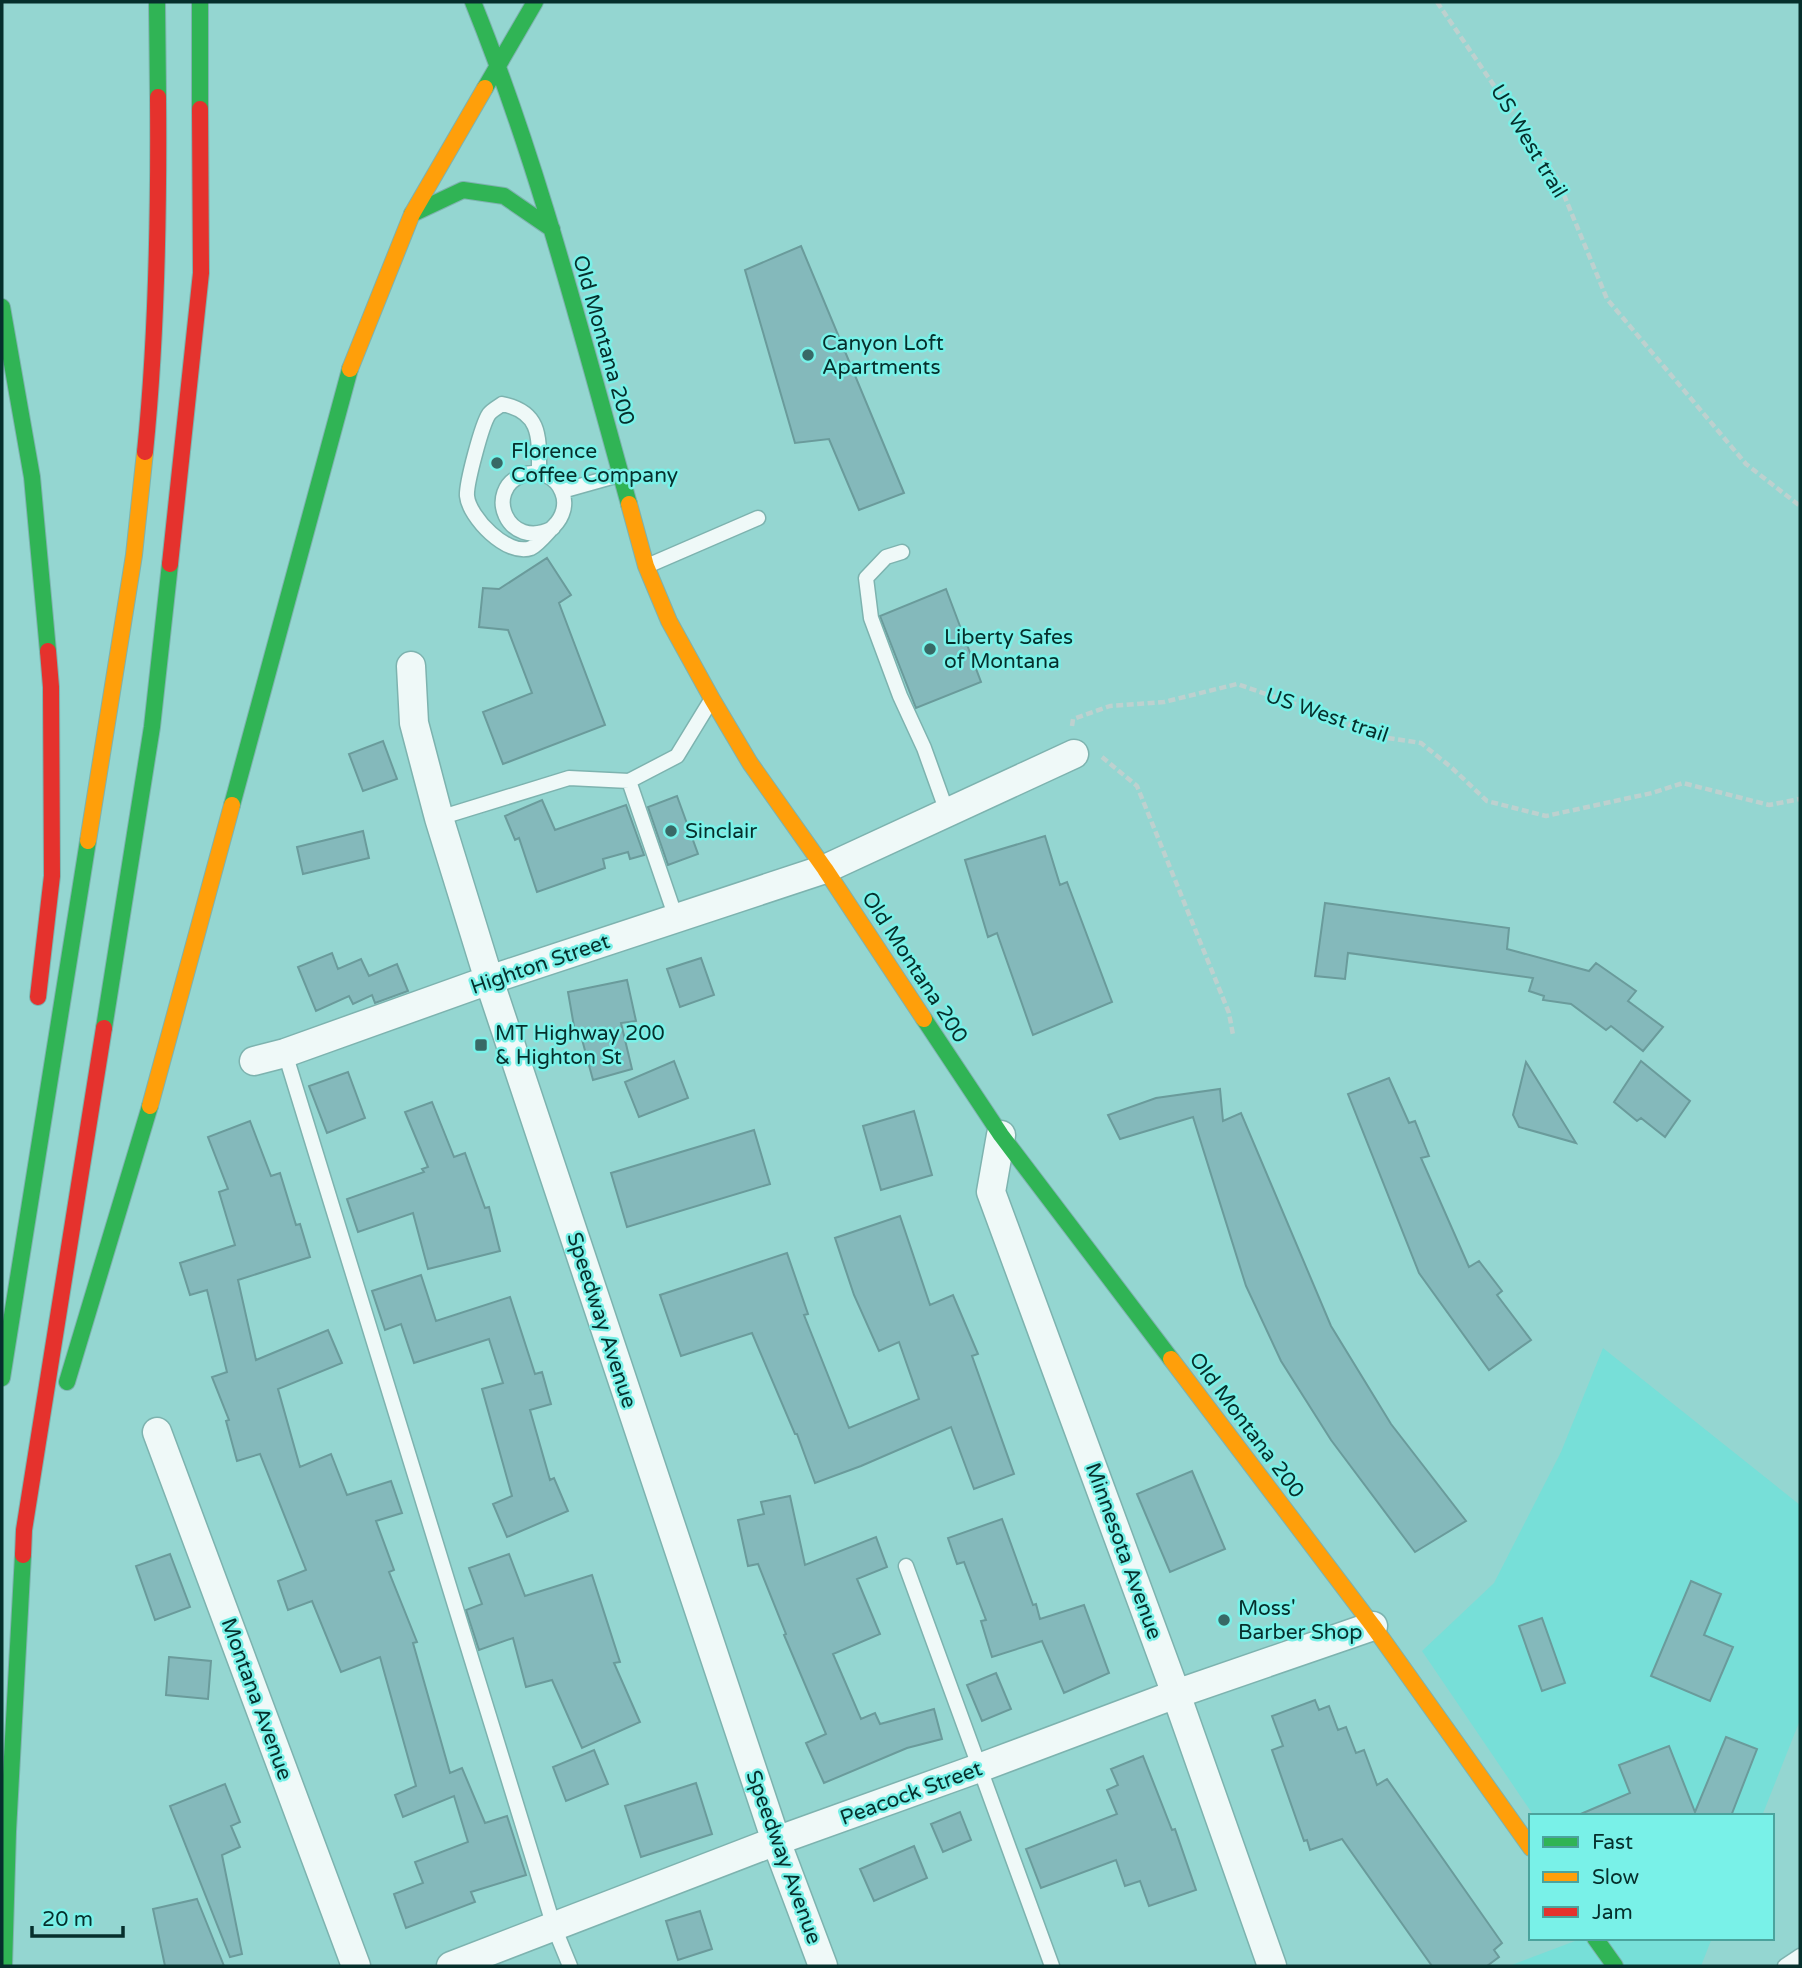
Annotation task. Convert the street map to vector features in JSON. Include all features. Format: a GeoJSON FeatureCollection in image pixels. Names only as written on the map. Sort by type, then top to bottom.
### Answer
{"type":"FeatureCollection","features":[{"type":"Feature","properties":{"kind":"main road"},"geometry":{"type":"LineString","coordinates":[[2,1378],[134,555],[152,385],[159,239],[157,2]]}},
{"type":"Feature","properties":{"kind":"main road"},"geometry":{"type":"LineString","coordinates":[[4,1966],[8,1831],[24,1530],[152,727],[201,273],[200,2]]}},
{"type":"Feature","properties":{"kind":"main road","name":"Old Montana 200"},"geometry":{"type":"LineString","coordinates":[[473,2],[499,66],[552,229],[646,566],[669,621],[712,699],[750,763],[825,869],[1001,1135],[1373,1626],[1529,1845]]}},
{"type":"Feature","properties":{"kind":"main road"},"geometry":{"type":"LineString","coordinates":[[24,1530],[155,1090],[351,365],[412,214],[535,2]]}},
{"type":"Feature","properties":{"kind":"main road"},"geometry":{"type":"LineString","coordinates":[[412,214],[463,190],[504,196],[552,229]]}},
{"type":"Feature","properties":{"kind":"main road"},"geometry":{"type":"LineString","coordinates":[[2,307],[32,477],[51,687],[52,876],[37,1013]]}},
{"type":"Feature","properties":{"kind":"main road"},"geometry":{"type":"LineString","coordinates":[[2,1328],[20,1164]]}},
{"type":"Feature","properties":{"kind":"main road"},"geometry":{"type":"LineString","coordinates":[[1596,1940],[1615,1966]]}},
{"type":"Feature","properties":{"kind":"street","name":"Speedway Avenue"},"geometry":{"type":"LineString","coordinates":[[411,666],[414,723],[439,818],[489,980],[776,1841],[824,1966]]}},
{"type":"Feature","properties":{"kind":"street","name":"Highton Street"},"geometry":{"type":"LineString","coordinates":[[254,1061],[285,1053],[489,980],[825,869],[1074,754]]}},
{"type":"Feature","properties":{"kind":"street","name":"Minnesota Avenue"},"geometry":{"type":"LineString","coordinates":[[1001,1135],[991,1192],[1176,1694],[1272,1966]]}},
{"type":"Feature","properties":{"kind":"street","name":"Montana Avenue"},"geometry":{"type":"LineString","coordinates":[[157,1432],[356,1966]]}},
{"type":"Feature","properties":{"kind":"street","name":"Peacock Street"},"geometry":{"type":"LineString","coordinates":[[451,1966],[776,1841],[1176,1694],[1373,1626]]}},
{"type":"Feature","properties":{"kind":"lane"},"geometry":{"type":"LineString","coordinates":[[539,473],[538,439],[534,420],[522,410],[502,404],[488,415],[474,457],[467,494],[470,510],[489,531],[516,549],[532,548],[553,528],[564,511],[562,492],[549,476],[539,473],[519,476],[511,483],[505,491],[504,511],[515,528],[524,533],[534,535],[553,528]]}},
{"type":"Feature","properties":{"kind":"lane"},"geometry":{"type":"LineString","coordinates":[[562,492],[620,475]]}},
{"type":"Feature","properties":{"kind":"lane"},"geometry":{"type":"LineString","coordinates":[[646,566],[758,518]]}},
{"type":"Feature","properties":{"kind":"lane"},"geometry":{"type":"LineString","coordinates":[[902,552],[886,557],[866,578],[871,618],[947,812]]}},
{"type":"Feature","properties":{"kind":"lane"},"geometry":{"type":"LineString","coordinates":[[439,818],[569,778],[629,781],[677,756],[712,699]]}},
{"type":"Feature","properties":{"kind":"lane"},"geometry":{"type":"LineString","coordinates":[[629,781],[676,918]]}},
{"type":"Feature","properties":{"kind":"lane"},"geometry":{"type":"LineString","coordinates":[[285,1053],[554,1927],[569,1966]]}},
{"type":"Feature","properties":{"kind":"lane"},"geometry":{"type":"LineString","coordinates":[[906,1566],[1052,1966]]}},
{"type":"Feature","properties":{"kind":"lane"},"geometry":{"type":"LineString","coordinates":[[1785,1966],[1800,1956]]}},
{"type":"Feature","properties":{"kind":"path","name":"US West trail"},"geometry":{"type":"LineString","coordinates":[[1437,2],[1557,178],[1607,299],[1746,464],[1800,506]]}},
{"type":"Feature","properties":{"kind":"path","name":"US West trail"},"geometry":{"type":"LineString","coordinates":[[1074,754],[1073,719],[1110,706],[1164,702],[1237,684],[1332,717],[1375,736],[1421,743],[1487,801],[1546,816],[1652,793],[1683,783],[1769,805],[1800,799]]}},
{"type":"Feature","properties":{"kind":"path"},"geometry":{"type":"LineString","coordinates":[[1074,754],[1100,755],[1137,786],[1228,1013],[1233,1035]]}},
{"type":"Feature","properties":{"kind":"shaded area"},"geometry":{"type":"Polygon","coordinates":[[[1603,1348],[1800,1505],[1800,1720],[1763,1814],[1533,1814],[1422,1651],[1494,1583],[1561,1452],[1603,1348]]]}},
{"type":"Feature","properties":{"kind":"shaded area"},"geometry":{"type":"Polygon","coordinates":[[[1578,1940],[1711,1940],[1701,1966],[1509,1966],[1578,1940]]]}},
{"type":"Feature","properties":{"kind":"building","name":"Canyon Loft Apartments"},"geometry":{"type":"Polygon","coordinates":[[[801,246],[904,493],[859,510],[829,439],[795,443],[745,270],[801,246]]]}},
{"type":"Feature","properties":{"kind":"building"},"geometry":{"type":"Polygon","coordinates":[[[547,558],[571,595],[559,603],[605,725],[503,764],[483,712],[532,693],[508,630],[479,627],[483,588],[499,589],[547,558]]]}},
{"type":"Feature","properties":{"kind":"building","name":"Liberty Safes of Montana"},"geometry":{"type":"Polygon","coordinates":[[[946,589],[981,682],[916,708],[880,616],[946,589]]]}},
{"type":"Feature","properties":{"kind":"building"},"geometry":{"type":"Polygon","coordinates":[[[383,741],[397,779],[363,791],[349,754],[383,741]]]}},
{"type":"Feature","properties":{"kind":"building","name":"Sinclair"},"geometry":{"type":"Polygon","coordinates":[[[677,796],[698,854],[668,865],[648,807],[677,796]]]}},
{"type":"Feature","properties":{"kind":"building"},"geometry":{"type":"Polygon","coordinates":[[[542,800],[555,830],[626,805],[644,855],[630,859],[628,852],[603,859],[605,868],[537,892],[519,838],[515,840],[505,816],[542,800]]]}},
{"type":"Feature","properties":{"kind":"building"},"geometry":{"type":"Polygon","coordinates":[[[363,831],[369,858],[303,874],[297,847],[363,831]]]}},
{"type":"Feature","properties":{"kind":"building"},"geometry":{"type":"Polygon","coordinates":[[[1045,836],[1060,885],[1067,882],[1112,1002],[1033,1035],[997,933],[988,937],[965,860],[1045,836]]]}},
{"type":"Feature","properties":{"kind":"building"},"geometry":{"type":"Polygon","coordinates":[[[1325,903],[1509,928],[1507,949],[1589,971],[1596,963],[1636,991],[1628,1001],[1663,1027],[1643,1051],[1611,1026],[1606,1030],[1571,1004],[1543,1000],[1544,996],[1529,991],[1533,978],[1348,953],[1345,979],[1315,976],[1325,903]]]}},
{"type":"Feature","properties":{"kind":"building"},"geometry":{"type":"Polygon","coordinates":[[[332,953],[338,969],[361,959],[369,976],[397,964],[408,991],[375,1003],[372,995],[353,1004],[349,996],[316,1011],[298,967],[332,953]]]}},
{"type":"Feature","properties":{"kind":"building"},"geometry":{"type":"Polygon","coordinates":[[[701,958],[714,995],[680,1007],[667,969],[701,958]]]}},
{"type":"Feature","properties":{"kind":"building"},"geometry":{"type":"Polygon","coordinates":[[[627,980],[636,1021],[621,1023],[632,1069],[593,1080],[580,1032],[575,1032],[568,992],[627,980]]]}},
{"type":"Feature","properties":{"kind":"building"},"geometry":{"type":"Polygon","coordinates":[[[674,1061],[688,1098],[639,1117],[625,1082],[674,1061]]]}},
{"type":"Feature","properties":{"kind":"building"},"geometry":{"type":"Polygon","coordinates":[[[1641,1061],[1690,1101],[1665,1137],[1641,1118],[1637,1121],[1614,1102],[1641,1061]]]}},
{"type":"Feature","properties":{"kind":"building"},"geometry":{"type":"Polygon","coordinates":[[[1526,1062],[1576,1143],[1519,1127],[1513,1115],[1526,1062]]]}},
{"type":"Feature","properties":{"kind":"building"},"geometry":{"type":"Polygon","coordinates":[[[348,1072],[365,1118],[327,1133],[309,1086],[348,1072]]]}},
{"type":"Feature","properties":{"kind":"building"},"geometry":{"type":"Polygon","coordinates":[[[1389,1078],[1409,1123],[1415,1121],[1429,1156],[1421,1158],[1469,1267],[1479,1261],[1502,1291],[1497,1295],[1531,1340],[1489,1370],[1419,1273],[1348,1094],[1389,1078]]]}},
{"type":"Feature","properties":{"kind":"building"},"geometry":{"type":"Polygon","coordinates":[[[1220,1089],[1223,1121],[1241,1113],[1331,1326],[1391,1424],[1466,1521],[1415,1552],[1331,1440],[1281,1361],[1246,1286],[1193,1117],[1120,1139],[1108,1115],[1156,1098],[1220,1089]]]}},
{"type":"Feature","properties":{"kind":"building"},"geometry":{"type":"Polygon","coordinates":[[[432,1102],[454,1157],[465,1153],[485,1208],[489,1207],[500,1251],[428,1269],[413,1213],[358,1232],[347,1199],[424,1172],[422,1169],[428,1167],[405,1112],[432,1102]]]}},
{"type":"Feature","properties":{"kind":"building"},"geometry":{"type":"Polygon","coordinates":[[[914,1111],[932,1175],[881,1190],[863,1126],[914,1111]]]}},
{"type":"Feature","properties":{"kind":"building"},"geometry":{"type":"Polygon","coordinates":[[[250,1121],[271,1176],[280,1173],[296,1225],[300,1224],[310,1257],[238,1280],[256,1360],[328,1330],[342,1363],[278,1389],[300,1467],[331,1454],[347,1495],[391,1481],[402,1513],[376,1521],[394,1570],[389,1572],[417,1642],[413,1643],[450,1773],[462,1768],[485,1823],[507,1816],[526,1875],[471,1892],[475,1902],[406,1928],[394,1894],[423,1883],[415,1862],[468,1842],[454,1796],[403,1817],[395,1795],[416,1786],[380,1657],[341,1672],[312,1601],[288,1610],[278,1581],[306,1570],[260,1454],[237,1461],[226,1421],[229,1420],[212,1377],[227,1372],[207,1290],[190,1295],[180,1263],[235,1245],[219,1192],[228,1189],[208,1137],[250,1121]]]}},
{"type":"Feature","properties":{"kind":"building"},"geometry":{"type":"Polygon","coordinates":[[[754,1130],[770,1184],[627,1227],[611,1173],[754,1130]]]}},
{"type":"Feature","properties":{"kind":"building"},"geometry":{"type":"Polygon","coordinates":[[[900,1216],[930,1305],[953,1295],[978,1354],[972,1356],[1014,1474],[974,1489],[951,1427],[815,1483],[797,1434],[752,1333],[681,1356],[660,1295],[787,1253],[808,1314],[804,1315],[849,1428],[919,1399],[899,1342],[879,1351],[854,1295],[835,1238],[900,1216]]]}},
{"type":"Feature","properties":{"kind":"building"},"geometry":{"type":"Polygon","coordinates":[[[421,1275],[436,1321],[510,1297],[535,1374],[542,1372],[551,1404],[530,1410],[550,1480],[554,1478],[568,1511],[507,1537],[493,1504],[512,1496],[482,1389],[503,1383],[489,1339],[414,1363],[401,1324],[385,1330],[372,1291],[421,1275]]]}},
{"type":"Feature","properties":{"kind":"building"},"geometry":{"type":"Polygon","coordinates":[[[1192,1471],[1225,1549],[1170,1572],[1137,1494],[1192,1471]]]}},
{"type":"Feature","properties":{"kind":"building"},"geometry":{"type":"Polygon","coordinates":[[[790,1496],[805,1565],[876,1537],[887,1567],[857,1579],[880,1634],[833,1654],[861,1719],[875,1713],[880,1724],[934,1709],[942,1739],[907,1748],[824,1783],[806,1743],[826,1734],[784,1635],[786,1634],[758,1564],[748,1566],[738,1520],[764,1514],[761,1502],[790,1496]]]}},
{"type":"Feature","properties":{"kind":"building"},"geometry":{"type":"Polygon","coordinates":[[[1002,1519],[1040,1619],[1084,1605],[1109,1673],[1064,1693],[1042,1641],[992,1657],[981,1621],[986,1620],[964,1562],[957,1564],[948,1538],[1002,1519]]]}},
{"type":"Feature","properties":{"kind":"building"},"geometry":{"type":"Polygon","coordinates":[[[170,1554],[190,1607],[155,1620],[136,1566],[170,1554]]]}},
{"type":"Feature","properties":{"kind":"building"},"geometry":{"type":"Polygon","coordinates":[[[509,1554],[525,1596],[592,1575],[620,1662],[614,1663],[640,1722],[582,1748],[552,1680],[526,1687],[513,1638],[479,1650],[466,1610],[482,1604],[469,1568],[509,1554]]]}},
{"type":"Feature","properties":{"kind":"building"},"geometry":{"type":"Polygon","coordinates":[[[1691,1581],[1721,1594],[1704,1635],[1733,1647],[1710,1701],[1651,1676],[1691,1581]]]}},
{"type":"Feature","properties":{"kind":"building"},"geometry":{"type":"Polygon","coordinates":[[[1542,1618],[1565,1683],[1542,1691],[1519,1626],[1542,1618]]]}},
{"type":"Feature","properties":{"kind":"building"},"geometry":{"type":"Polygon","coordinates":[[[169,1657],[211,1661],[208,1699],[166,1695],[169,1657]]]}},
{"type":"Feature","properties":{"kind":"building"},"geometry":{"type":"Polygon","coordinates":[[[996,1673],[1011,1709],[982,1721],[967,1685],[996,1673]]]}},
{"type":"Feature","properties":{"kind":"building"},"geometry":{"type":"Polygon","coordinates":[[[1315,1700],[1319,1710],[1329,1706],[1338,1730],[1346,1727],[1356,1753],[1364,1750],[1377,1785],[1387,1779],[1502,1943],[1494,1950],[1499,1957],[1487,1966],[1432,1966],[1342,1839],[1310,1850],[1307,1840],[1304,1841],[1272,1750],[1283,1746],[1272,1716],[1315,1700]]]}},
{"type":"Feature","properties":{"kind":"building"},"geometry":{"type":"Polygon","coordinates":[[[1726,1737],[1757,1749],[1732,1814],[1581,1814],[1630,1793],[1619,1765],[1669,1746],[1695,1812],[1726,1737]]]}},
{"type":"Feature","properties":{"kind":"building"},"geometry":{"type":"Polygon","coordinates":[[[594,1750],[608,1784],[566,1801],[553,1767],[594,1750]]]}},
{"type":"Feature","properties":{"kind":"building"},"geometry":{"type":"Polygon","coordinates":[[[1143,1756],[1172,1830],[1175,1829],[1196,1890],[1149,1906],[1140,1881],[1125,1886],[1116,1860],[1041,1888],[1026,1849],[1117,1814],[1107,1790],[1118,1785],[1111,1769],[1143,1756]]]}},
{"type":"Feature","properties":{"kind":"building"},"geometry":{"type":"Polygon","coordinates":[[[696,1783],[712,1834],[641,1857],[625,1806],[696,1783]]]}},
{"type":"Feature","properties":{"kind":"building"},"geometry":{"type":"Polygon","coordinates":[[[225,1784],[240,1822],[231,1826],[240,1847],[222,1855],[242,1954],[230,1957],[170,1806],[225,1784]]]}},
{"type":"Feature","properties":{"kind":"building"},"geometry":{"type":"Polygon","coordinates":[[[960,1812],[971,1840],[943,1852],[931,1824],[960,1812]]]}},
{"type":"Feature","properties":{"kind":"building"},"geometry":{"type":"Polygon","coordinates":[[[914,1846],[927,1878],[874,1901],[860,1869],[914,1846]]]}},
{"type":"Feature","properties":{"kind":"building"},"geometry":{"type":"Polygon","coordinates":[[[197,1899],[224,1966],[165,1966],[153,1909],[197,1899]]]}},
{"type":"Feature","properties":{"kind":"building"},"geometry":{"type":"Polygon","coordinates":[[[700,1911],[712,1949],[678,1960],[666,1921],[700,1911]]]}},
{"type":"Feature","properties":{"kind":"traffic: fast"},"geometry":{"type":"LineString","coordinates":[[157,2],[158,97]]}},
{"type":"Feature","properties":{"kind":"traffic: fast"},"geometry":{"type":"LineString","coordinates":[[200,2],[200,109]]}},
{"type":"Feature","properties":{"kind":"traffic: fast"},"geometry":{"type":"LineString","coordinates":[[473,2],[497,63],[539,188],[629,504]]}},
{"type":"Feature","properties":{"kind":"traffic: fast"},"geometry":{"type":"LineString","coordinates":[[485,88],[535,2]]}},
{"type":"Feature","properties":{"kind":"traffic: fast"},"geometry":{"type":"LineString","coordinates":[[412,214],[463,190],[504,196],[552,229]]}},
{"type":"Feature","properties":{"kind":"traffic: fast"},"geometry":{"type":"LineString","coordinates":[[2,307],[32,477],[48,651]]}},
{"type":"Feature","properties":{"kind":"traffic: fast"},"geometry":{"type":"LineString","coordinates":[[232,805],[350,369]]}},
{"type":"Feature","properties":{"kind":"traffic: fast"},"geometry":{"type":"LineString","coordinates":[[104,1028],[152,727],[170,564]]}},
{"type":"Feature","properties":{"kind":"traffic: fast"},"geometry":{"type":"LineString","coordinates":[[2,1378],[88,841]]}},
{"type":"Feature","properties":{"kind":"traffic: fast"},"geometry":{"type":"LineString","coordinates":[[924,1019],[1001,1135],[1171,1359]]}},
{"type":"Feature","properties":{"kind":"traffic: fast"},"geometry":{"type":"LineString","coordinates":[[67,1382],[150,1106]]}},
{"type":"Feature","properties":{"kind":"traffic: fast"},"geometry":{"type":"LineString","coordinates":[[4,1966],[8,1831],[23,1555]]}},
{"type":"Feature","properties":{"kind":"traffic: fast"},"geometry":{"type":"LineString","coordinates":[[1596,1940],[1615,1966]]}},
{"type":"Feature","properties":{"kind":"traffic: slow"},"geometry":{"type":"LineString","coordinates":[[350,369],[412,214],[485,88]]}},
{"type":"Feature","properties":{"kind":"traffic: slow"},"geometry":{"type":"LineString","coordinates":[[88,841],[134,555],[145,452]]}},
{"type":"Feature","properties":{"kind":"traffic: slow"},"geometry":{"type":"LineString","coordinates":[[629,504],[646,566],[669,621],[712,699],[750,763],[825,869],[924,1019]]}},
{"type":"Feature","properties":{"kind":"traffic: slow"},"geometry":{"type":"LineString","coordinates":[[150,1106],[232,805]]}},
{"type":"Feature","properties":{"kind":"traffic: slow"},"geometry":{"type":"LineString","coordinates":[[1171,1359],[1373,1626],[1529,1845]]}},
{"type":"Feature","properties":{"kind":"traffic: jam"},"geometry":{"type":"LineString","coordinates":[[145,452],[156,274],[158,97]]}},
{"type":"Feature","properties":{"kind":"traffic: jam"},"geometry":{"type":"LineString","coordinates":[[170,564],[201,273],[200,109]]}},
{"type":"Feature","properties":{"kind":"traffic: jam"},"geometry":{"type":"LineString","coordinates":[[38,997],[52,876],[51,687],[48,651]]}},
{"type":"Feature","properties":{"kind":"traffic: jam"},"geometry":{"type":"LineString","coordinates":[[23,1555],[24,1530],[104,1028]]}},
{"type":"Feature","properties":{"kind":"place","name":"Canyon Loft Apartments"},"geometry":{"type":"Point","coordinates":[808,355]}},
{"type":"Feature","properties":{"kind":"place","name":"Florence Coffee Company"},"geometry":{"type":"Point","coordinates":[497,463]}},
{"type":"Feature","properties":{"kind":"place","name":"Liberty Safes of Montana"},"geometry":{"type":"Point","coordinates":[930,649]}},
{"type":"Feature","properties":{"kind":"place","name":"Sinclair"},"geometry":{"type":"Point","coordinates":[671,831]}},
{"type":"Feature","properties":{"kind":"place","name":"MT Highway 200 & Highton St"},"geometry":{"type":"Point","coordinates":[481,1045]}},
{"type":"Feature","properties":{"kind":"place","name":"Moss' Barber Shop"},"geometry":{"type":"Point","coordinates":[1224,1620]}}]}
